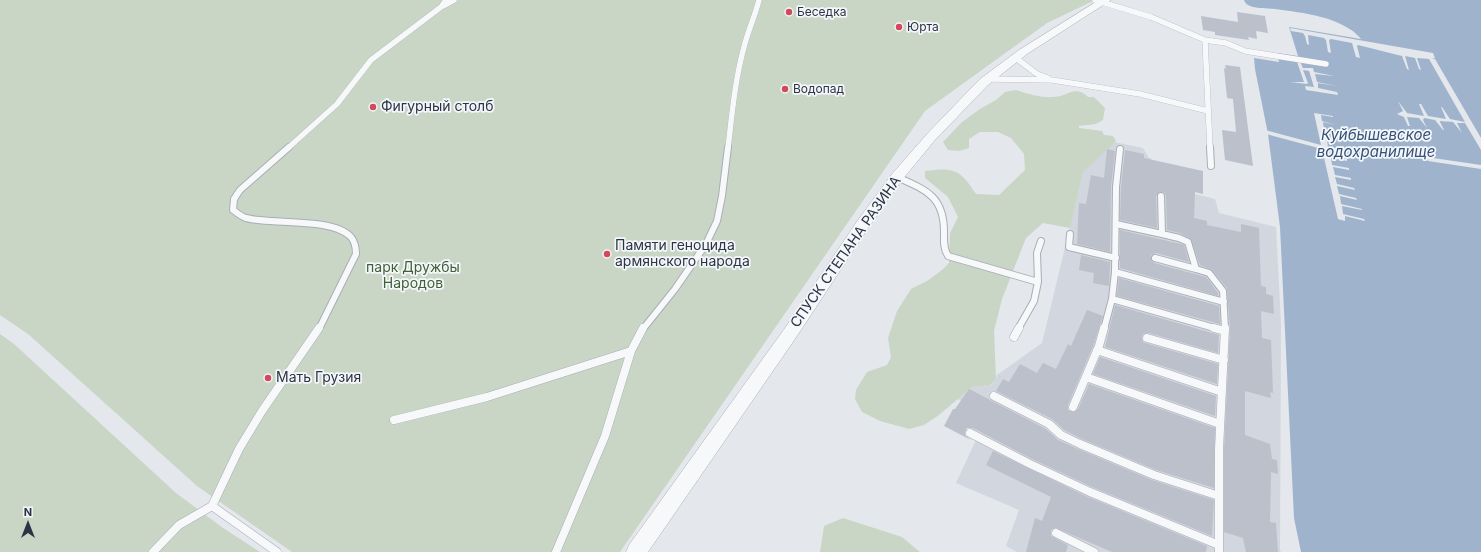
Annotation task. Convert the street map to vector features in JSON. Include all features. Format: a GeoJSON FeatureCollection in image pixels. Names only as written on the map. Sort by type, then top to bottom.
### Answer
{"type":"FeatureCollection","features":[{"type":"Feature","properties":{"kind":"street","name":"СПУСК СТЕПАНА РАЗИНА"},"geometry":{"type":"LineString","coordinates":[[636,552],[790,332],[863,224],[898,177],[931,137],[972,93],[988,79],[1016,58],[1101,1]]}},
{"type":"Feature","properties":{"kind":"lane"},"geometry":{"type":"LineString","coordinates":[[442,7],[446,0]]}},
{"type":"Feature","properties":{"kind":"lane"},"geometry":{"type":"LineString","coordinates":[[153,552],[179,525],[212,506],[247,435],[320,326],[356,254],[354,239],[346,232],[335,227],[324,224],[245,218],[233,210],[232,202],[240,190],[338,104],[371,60],[442,7],[454,0]]}},
{"type":"Feature","properties":{"kind":"lane"},"geometry":{"type":"LineString","coordinates":[[556,552],[605,436],[631,351],[641,331],[676,289],[706,244],[717,221],[722,196],[733,100],[744,46],[754,20],[759,0]]}},
{"type":"Feature","properties":{"kind":"lane"},"geometry":{"type":"LineString","coordinates":[[1101,1],[1151,17],[1206,40],[1226,43],[1245,51],[1326,64]]}},
{"type":"Feature","properties":{"kind":"lane"},"geometry":{"type":"LineString","coordinates":[[1206,40],[1210,166]]}},
{"type":"Feature","properties":{"kind":"lane"},"geometry":{"type":"LineString","coordinates":[[1016,58],[1037,74],[1052,80]]}},
{"type":"Feature","properties":{"kind":"lane"},"geometry":{"type":"LineString","coordinates":[[988,79],[1052,80],[1140,94],[1208,111]]}},
{"type":"Feature","properties":{"kind":"lane"},"geometry":{"type":"LineString","coordinates":[[1073,407],[1097,350],[1112,299],[1116,258],[1116,187],[1120,149]]}},
{"type":"Feature","properties":{"kind":"lane"},"geometry":{"type":"LineString","coordinates":[[898,177],[925,190],[938,200],[944,214],[944,246],[945,252],[948,256],[1038,282]]}},
{"type":"Feature","properties":{"kind":"lane"},"geometry":{"type":"LineString","coordinates":[[1161,196],[1162,234]]}},
{"type":"Feature","properties":{"kind":"lane"},"geometry":{"type":"LineString","coordinates":[[1116,224],[1183,238],[1188,243],[1196,269]]}},
{"type":"Feature","properties":{"kind":"lane"},"geometry":{"type":"LineString","coordinates":[[1070,234],[1069,247],[1116,258]]}},
{"type":"Feature","properties":{"kind":"lane"},"geometry":{"type":"LineString","coordinates":[[1014,337],[1034,300],[1038,282],[1036,253],[1041,241]]}},
{"type":"Feature","properties":{"kind":"lane"},"geometry":{"type":"LineString","coordinates":[[970,433],[1030,464],[1090,492],[1219,548],[1220,424],[1225,331],[1223,291],[1209,273],[1155,258]]}},
{"type":"Feature","properties":{"kind":"lane"},"geometry":{"type":"LineString","coordinates":[[1115,272],[1224,302]]}},
{"type":"Feature","properties":{"kind":"lane"},"geometry":{"type":"LineString","coordinates":[[1112,299],[1225,331]]}},
{"type":"Feature","properties":{"kind":"lane"},"geometry":{"type":"LineString","coordinates":[[1147,338],[1224,360]]}},
{"type":"Feature","properties":{"kind":"lane"},"geometry":{"type":"LineString","coordinates":[[1097,350],[1222,392]]}},
{"type":"Feature","properties":{"kind":"lane"},"geometry":{"type":"LineString","coordinates":[[394,420],[486,397],[631,351]]}},
{"type":"Feature","properties":{"kind":"lane"},"geometry":{"type":"LineString","coordinates":[[1086,377],[1220,424]]}},
{"type":"Feature","properties":{"kind":"lane"},"geometry":{"type":"LineString","coordinates":[[994,396],[1049,424],[1061,434],[1080,444],[1154,475],[1219,496]]}},
{"type":"Feature","properties":{"kind":"lane"},"geometry":{"type":"LineString","coordinates":[[212,506],[277,552]]}},
{"type":"Feature","properties":{"kind":"lane"},"geometry":{"type":"LineString","coordinates":[[1056,533],[1094,552]]}},
{"type":"Feature","properties":{"kind":"shaded area"},"geometry":{"type":"Polygon","coordinates":[[[1114,142],[1143,148],[1149,158],[1151,158],[1152,183],[1215,199],[1219,213],[1276,227],[1281,324],[1281,552],[1017,552],[1006,546],[1019,510],[956,483],[976,440],[965,434],[979,411],[958,399],[972,387],[991,385],[996,379],[997,375],[1042,343],[1083,173],[1114,142]]]}},
{"type":"Feature","properties":{"kind":"green space","name":"парк Дружбы Народов"},"geometry":{"type":"Polygon","coordinates":[[[0,0],[1095,0],[1047,23],[925,111],[620,552],[292,552],[197,486],[28,334],[0,315],[0,0]]]}},
{"type":"Feature","properties":{"kind":"green space"},"geometry":{"type":"Polygon","coordinates":[[[1016,90],[1044,97],[1058,96],[1075,91],[1083,93],[1088,97],[1094,97],[1105,108],[1103,120],[1096,124],[1079,126],[1079,128],[1102,131],[1104,135],[1113,136],[1116,141],[1083,173],[1070,228],[1043,223],[1026,238],[1002,299],[994,331],[996,379],[990,385],[972,387],[939,415],[924,425],[909,429],[880,421],[862,412],[855,399],[856,390],[867,372],[887,365],[891,357],[888,338],[897,311],[911,289],[927,281],[949,263],[950,233],[958,217],[948,197],[925,178],[925,171],[943,169],[950,170],[965,179],[976,194],[999,195],[1025,170],[1024,154],[1011,138],[998,132],[980,132],[969,139],[969,148],[959,151],[948,150],[943,142],[962,122],[980,109],[996,100],[1005,92],[1016,90]]]}},
{"type":"Feature","properties":{"kind":"green space"},"geometry":{"type":"Polygon","coordinates":[[[0,334],[14,344],[176,493],[223,528],[260,552],[0,552],[0,334]]]}},
{"type":"Feature","properties":{"kind":"green space"},"geometry":{"type":"Polygon","coordinates":[[[843,518],[902,537],[920,552],[820,552],[824,526],[843,518]]]}},
{"type":"Feature","properties":{"kind":"water","name":"Куйбышевское водохранилище"},"geometry":{"type":"Polygon","coordinates":[[[1244,0],[1481,0],[1481,552],[1301,552],[1294,518],[1280,227],[1268,134],[1254,58],[1279,62],[1277,53],[1298,56],[1289,27],[1361,39],[1353,31],[1332,20],[1297,12],[1254,7],[1247,4],[1244,0]]]}},
{"type":"Feature","properties":{"kind":"pier"},"geometry":{"type":"Polygon","coordinates":[[[1249,7],[1293,12],[1319,17],[1353,31],[1361,39],[1355,37],[1354,36],[1356,36],[1342,27],[1319,19],[1249,7]]]}},
{"type":"Feature","properties":{"kind":"pier"},"geometry":{"type":"Polygon","coordinates":[[[1290,28],[1433,53],[1435,58],[1432,59],[1435,59],[1481,138],[1481,150],[1465,123],[1457,123],[1462,133],[1453,122],[1440,121],[1443,130],[1435,120],[1424,118],[1423,120],[1427,128],[1419,118],[1407,117],[1410,126],[1408,126],[1404,117],[1397,114],[1403,111],[1398,101],[1407,113],[1424,116],[1419,104],[1421,104],[1428,116],[1446,119],[1442,107],[1450,119],[1465,122],[1429,59],[1417,58],[1421,70],[1419,69],[1415,58],[1405,56],[1409,70],[1407,69],[1402,56],[1358,45],[1360,58],[1356,57],[1352,43],[1331,39],[1329,40],[1331,53],[1328,52],[1326,40],[1324,38],[1308,35],[1309,45],[1307,44],[1303,33],[1291,31],[1290,28]]]}},
{"type":"Feature","properties":{"kind":"pier"},"geometry":{"type":"Polygon","coordinates":[[[1295,56],[1298,57],[1303,68],[1313,68],[1314,72],[1334,76],[1315,74],[1317,82],[1337,86],[1318,83],[1318,88],[1337,92],[1338,95],[1306,90],[1305,86],[1314,87],[1309,71],[1303,70],[1308,83],[1307,84],[1290,82],[1304,82],[1295,56]]]}},
{"type":"Feature","properties":{"kind":"pier"},"geometry":{"type":"Polygon","coordinates":[[[1314,113],[1333,116],[1321,115],[1322,121],[1336,125],[1323,122],[1324,130],[1340,134],[1325,131],[1326,139],[1342,143],[1327,140],[1328,147],[1345,150],[1329,148],[1330,156],[1347,159],[1347,161],[1331,158],[1332,165],[1349,168],[1349,170],[1333,167],[1335,175],[1351,178],[1351,180],[1335,177],[1337,184],[1354,188],[1355,190],[1337,186],[1339,194],[1356,198],[1357,200],[1340,196],[1341,204],[1362,209],[1342,206],[1343,214],[1364,219],[1365,221],[1345,216],[1345,221],[1338,219],[1322,149],[1266,134],[1265,130],[1321,145],[1314,113]]]}},
{"type":"Feature","properties":{"kind":"pier"},"geometry":{"type":"Polygon","coordinates":[[[1426,157],[1481,165],[1481,169],[1428,161],[1426,157]]]}},
{"type":"Feature","properties":{"kind":"building"},"geometry":{"type":"Polygon","coordinates":[[[1237,12],[1265,16],[1268,33],[1256,31],[1257,39],[1248,37],[1249,40],[1215,35],[1215,32],[1203,30],[1201,16],[1238,22],[1237,12]]]}},
{"type":"Feature","properties":{"kind":"building"},"geometry":{"type":"Polygon","coordinates":[[[1225,65],[1240,67],[1253,166],[1225,160],[1222,130],[1236,132],[1233,99],[1227,98],[1225,65]]]}},
{"type":"Feature","properties":{"kind":"building"},"geometry":{"type":"Polygon","coordinates":[[[1107,149],[1115,151],[1111,187],[1110,252],[1077,244],[1079,203],[1086,204],[1091,175],[1104,178],[1107,149]]]}},
{"type":"Feature","properties":{"kind":"building"},"geometry":{"type":"Polygon","coordinates":[[[1125,150],[1144,154],[1144,158],[1203,171],[1203,194],[1195,192],[1194,218],[1207,221],[1207,225],[1241,232],[1241,224],[1259,228],[1261,286],[1266,287],[1266,294],[1273,296],[1274,314],[1261,311],[1262,338],[1271,340],[1273,393],[1270,392],[1271,398],[1245,391],[1245,435],[1270,444],[1272,459],[1277,460],[1278,474],[1271,472],[1270,522],[1276,523],[1278,552],[1246,552],[1243,538],[1224,532],[1224,449],[1230,328],[1227,288],[1212,270],[1200,265],[1191,239],[1180,233],[1167,230],[1166,196],[1164,192],[1159,192],[1156,196],[1157,228],[1120,220],[1121,187],[1125,150]]]}},
{"type":"Feature","properties":{"kind":"building"},"geometry":{"type":"Polygon","coordinates":[[[1120,230],[1184,245],[1189,262],[1156,253],[1151,255],[1151,260],[1154,263],[1206,277],[1218,293],[1218,296],[1120,268],[1120,230]]]}},
{"type":"Feature","properties":{"kind":"building"},"geometry":{"type":"Polygon","coordinates":[[[1081,255],[1110,262],[1109,286],[1093,283],[1094,273],[1079,270],[1081,255]]]}},
{"type":"Feature","properties":{"kind":"building"},"geometry":{"type":"Polygon","coordinates":[[[1119,278],[1219,306],[1220,324],[1117,296],[1119,278]]]}},
{"type":"Feature","properties":{"kind":"building"},"geometry":{"type":"Polygon","coordinates":[[[1115,305],[1219,335],[1218,353],[1149,333],[1143,334],[1142,337],[1143,342],[1145,343],[1218,364],[1217,384],[1105,347],[1115,305]]]}},
{"type":"Feature","properties":{"kind":"building"},"geometry":{"type":"Polygon","coordinates":[[[1087,310],[1103,316],[1094,344],[1068,405],[1068,410],[1073,412],[1078,409],[1089,384],[1215,428],[1214,488],[1156,470],[1082,439],[1064,430],[1052,419],[996,391],[1003,379],[1009,382],[1020,364],[1037,373],[1043,363],[1056,369],[1068,344],[1071,346],[1087,310]]]}},
{"type":"Feature","properties":{"kind":"building"},"geometry":{"type":"Polygon","coordinates":[[[1100,357],[1216,396],[1215,416],[1093,374],[1100,357]]]}},
{"type":"Feature","properties":{"kind":"building"},"geometry":{"type":"Polygon","coordinates":[[[969,389],[1046,429],[1058,440],[1152,480],[1214,500],[1212,536],[1092,487],[1032,459],[973,428],[967,428],[965,433],[971,440],[944,426],[953,409],[955,409],[969,389]]]}},
{"type":"Feature","properties":{"kind":"building"},"geometry":{"type":"Polygon","coordinates":[[[993,451],[1088,497],[1207,546],[1206,552],[1112,552],[1056,528],[1051,530],[1051,536],[1068,545],[1066,552],[1026,552],[1035,518],[1042,521],[1051,497],[986,465],[993,451]]]}},
{"type":"Feature","properties":{"kind":"place","name":"Беседка"},"geometry":{"type":"Point","coordinates":[789,12]}},
{"type":"Feature","properties":{"kind":"place","name":"Юрта"},"geometry":{"type":"Point","coordinates":[899,27]}},
{"type":"Feature","properties":{"kind":"place","name":"Водопад"},"geometry":{"type":"Point","coordinates":[785,89]}},
{"type":"Feature","properties":{"kind":"place","name":"Фигурный столб"},"geometry":{"type":"Point","coordinates":[373,107]}},
{"type":"Feature","properties":{"kind":"place","name":"Памяти геноцида армянского народа"},"geometry":{"type":"Point","coordinates":[607,254]}},
{"type":"Feature","properties":{"kind":"place","name":"Мать Грузия"},"geometry":{"type":"Point","coordinates":[268,378]}}]}
